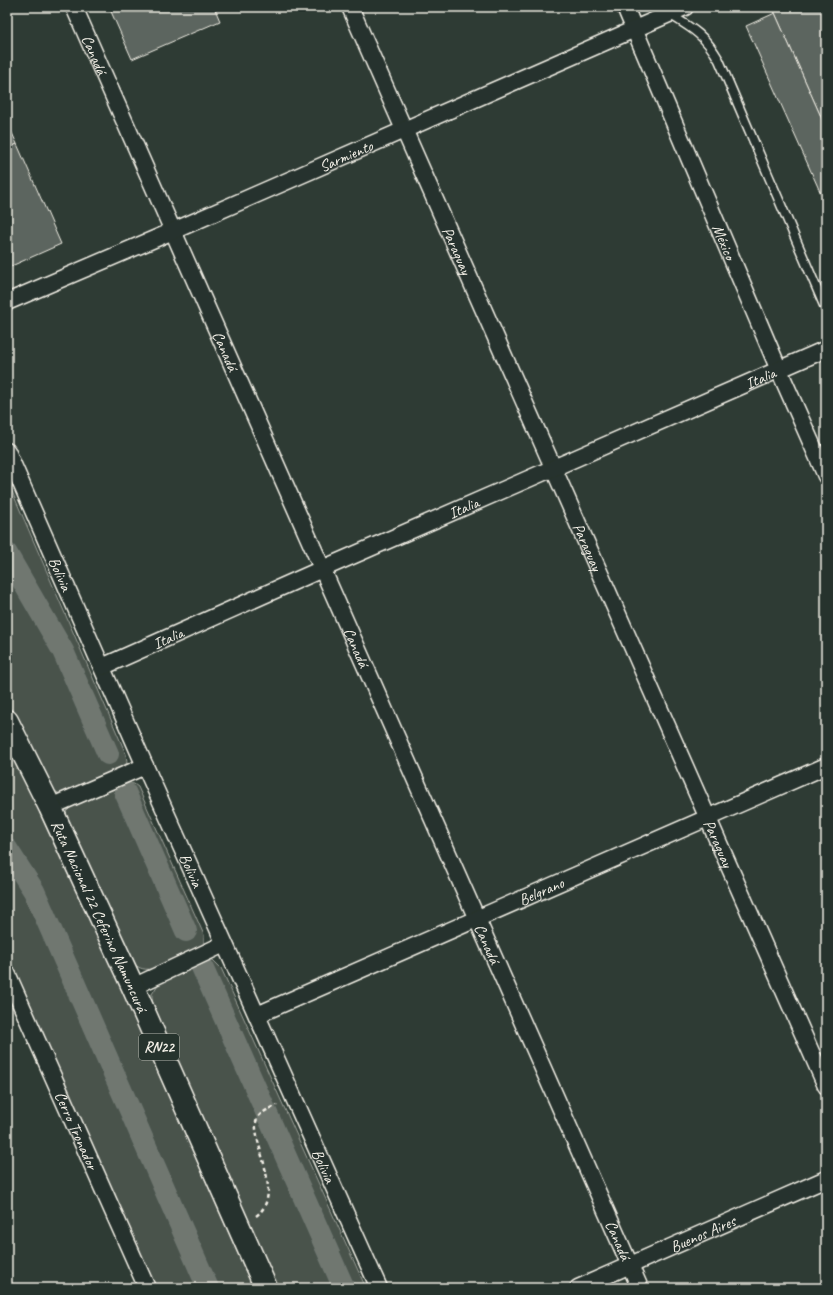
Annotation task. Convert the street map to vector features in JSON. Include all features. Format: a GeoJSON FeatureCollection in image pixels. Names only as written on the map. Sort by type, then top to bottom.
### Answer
{"type":"FeatureCollection","features":[{"type":"Feature","properties":{"kind":"highway","name":"Ruta Nacional 22 Ceferino Namuncurá"},"geometry":{"type":"LineString","coordinates":[[7,721],[50,807],[133,987],[266,1288]]}},
{"type":"Feature","properties":{"kind":"street","name":"Canadá"},"geometry":{"type":"LineString","coordinates":[[74,7],[640,1288]]}},
{"type":"Feature","properties":{"kind":"street","name":"Paraguay"},"geometry":{"type":"LineString","coordinates":[[350,7],[826,1086]]}},
{"type":"Feature","properties":{"kind":"street","name":"México"},"geometry":{"type":"LineString","coordinates":[[625,7],[779,370],[826,476]]}},
{"type":"Feature","properties":{"kind":"street","name":"Sarmiento"},"geometry":{"type":"LineString","coordinates":[[7,302],[685,7]]}},
{"type":"Feature","properties":{"kind":"street","name":"Italia"},"geometry":{"type":"LineString","coordinates":[[102,667],[322,569],[826,349]]}},
{"type":"Feature","properties":{"kind":"street","name":"Bolivia"},"geometry":{"type":"LineString","coordinates":[[7,451],[224,944],[379,1288]]}},
{"type":"Feature","properties":{"kind":"street"},"geometry":{"type":"LineString","coordinates":[[50,807],[145,766]]}},
{"type":"Feature","properties":{"kind":"street","name":"Belgrano"},"geometry":{"type":"LineString","coordinates":[[257,1015],[826,766]]}},
{"type":"Feature","properties":{"kind":"street"},"geometry":{"type":"LineString","coordinates":[[133,987],[224,944]]}},
{"type":"Feature","properties":{"kind":"street","name":"Cerro Tronador"},"geometry":{"type":"LineString","coordinates":[[7,973],[147,1288]]}},
{"type":"Feature","properties":{"kind":"street","name":"Buenos Aires"},"geometry":{"type":"LineString","coordinates":[[578,1288],[826,1179]]}},
{"type":"Feature","properties":{"kind":"lane"},"geometry":{"type":"LineString","coordinates":[[669,14],[696,31],[712,48],[719,60],[826,310]]}},
{"type":"Feature","properties":{"kind":"path"},"geometry":{"type":"LineString","coordinates":[[240,1228],[262,1212],[268,1201],[268,1185],[255,1124],[260,1115],[272,1108]]}},
{"type":"Feature","properties":{"kind":"shaded area"},"geometry":{"type":"Polygon","coordinates":[[[7,480],[126,754],[127,762],[124,768],[68,793],[60,794],[53,790],[19,723],[7,703],[7,480]]]}},
{"type":"Feature","properties":{"kind":"shaded area"},"geometry":{"type":"Polygon","coordinates":[[[7,742],[123,993],[253,1288],[154,1288],[7,956],[7,742]]]}},
{"type":"Feature","properties":{"kind":"shaded area"},"geometry":{"type":"Polygon","coordinates":[[[124,782],[134,784],[138,787],[204,935],[204,942],[201,948],[152,969],[140,968],[131,961],[66,820],[66,812],[74,804],[124,782]]]}},
{"type":"Feature","properties":{"kind":"shaded area"},"geometry":{"type":"Polygon","coordinates":[[[206,959],[213,960],[221,968],[366,1288],[278,1288],[152,1002],[152,994],[159,983],[206,959]]]}},
{"type":"Feature","properties":{"kind":"building"},"geometry":{"type":"Polygon","coordinates":[[[109,7],[214,7],[220,21],[132,59],[109,7]]]}},
{"type":"Feature","properties":{"kind":"building"},"geometry":{"type":"Polygon","coordinates":[[[773,7],[826,7],[826,128],[775,13],[773,7]]]}},
{"type":"Feature","properties":{"kind":"building"},"geometry":{"type":"Polygon","coordinates":[[[775,13],[826,128],[826,205],[746,26],[775,13]]]}},
{"type":"Feature","properties":{"kind":"building"},"geometry":{"type":"Polygon","coordinates":[[[7,122],[17,144],[7,149],[7,122]]]}},
{"type":"Feature","properties":{"kind":"building"},"geometry":{"type":"Polygon","coordinates":[[[17,144],[61,244],[7,268],[7,149],[17,144]]]}},
{"type":"Feature","properties":{"kind":"waterway"},"geometry":{"type":"LineString","coordinates":[[7,554],[63,651],[108,754]]}},
{"type":"Feature","properties":{"kind":"waterway"},"geometry":{"type":"LineString","coordinates":[[125,792],[186,931]]}},
{"type":"Feature","properties":{"kind":"waterway"},"geometry":{"type":"LineString","coordinates":[[7,849],[34,891],[208,1288]]}},
{"type":"Feature","properties":{"kind":"waterway"},"geometry":{"type":"LineString","coordinates":[[202,967],[344,1288]]}}]}
